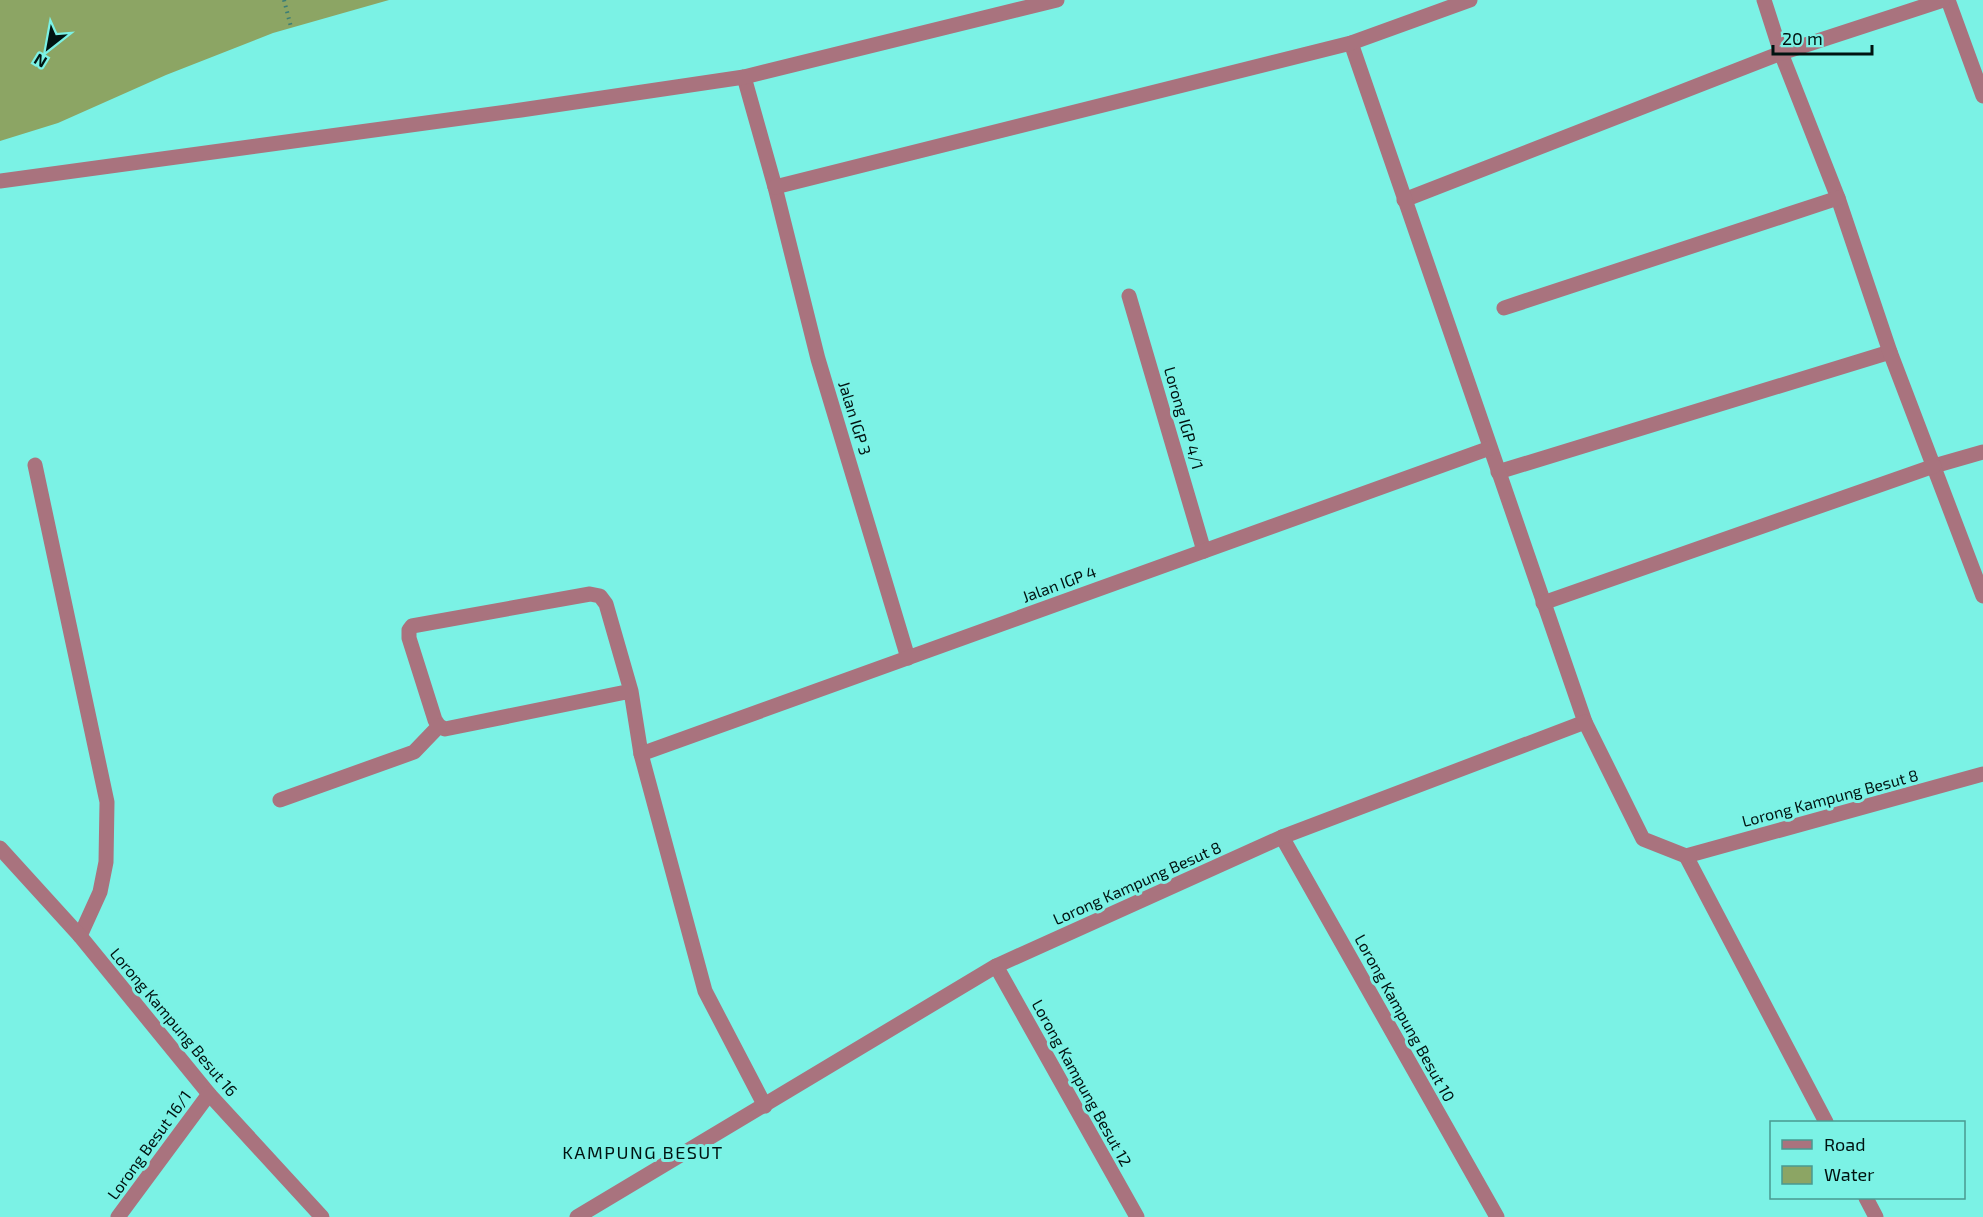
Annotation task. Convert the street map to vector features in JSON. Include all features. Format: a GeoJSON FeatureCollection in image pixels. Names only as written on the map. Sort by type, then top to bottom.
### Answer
{"type":"FeatureCollection","features":[{"type":"Feature","properties":{"kind":"street"},"geometry":{"type":"LineString","coordinates":[[0,181],[521,110],[744,77],[1057,0]]}},
{"type":"Feature","properties":{"kind":"street"},"geometry":{"type":"LineString","coordinates":[[775,187],[1351,44],[1470,0]]}},
{"type":"Feature","properties":{"kind":"street"},"geometry":{"type":"LineString","coordinates":[[1764,0],[1781,53],[1838,198],[1890,352],[1983,596]]}},
{"type":"Feature","properties":{"kind":"street"},"geometry":{"type":"LineString","coordinates":[[1404,200],[1781,53],[1943,0]]}},
{"type":"Feature","properties":{"kind":"street"},"geometry":{"type":"LineString","coordinates":[[1948,0],[1983,96]]}},
{"type":"Feature","properties":{"kind":"street"},"geometry":{"type":"LineString","coordinates":[[1351,44],[1585,722],[1643,839],[1686,856],[1825,1121]]}},
{"type":"Feature","properties":{"kind":"street","name":"Jalan IGP 3"},"geometry":{"type":"LineString","coordinates":[[744,77],[775,187],[818,359],[908,658]]}},
{"type":"Feature","properties":{"kind":"street"},"geometry":{"type":"LineString","coordinates":[[1504,308],[1838,198]]}},
{"type":"Feature","properties":{"kind":"street","name":"Lorong IGP 4/1"},"geometry":{"type":"LineString","coordinates":[[1129,296],[1204,551]]}},
{"type":"Feature","properties":{"kind":"street"},"geometry":{"type":"LineString","coordinates":[[1498,472],[1890,352]]}},
{"type":"Feature","properties":{"kind":"street","name":"Jalan IGP 4"},"geometry":{"type":"LineString","coordinates":[[641,754],[1490,448]]}},
{"type":"Feature","properties":{"kind":"street"},"geometry":{"type":"LineString","coordinates":[[1543,603],[1934,466],[1983,452]]}},
{"type":"Feature","properties":{"kind":"street"},"geometry":{"type":"LineString","coordinates":[[35,465],[107,802],[106,862],[100,892],[80,936]]}},
{"type":"Feature","properties":{"kind":"street"},"geometry":{"type":"LineString","coordinates":[[631,691],[445,729],[435,720],[409,638],[409,630],[412,626],[590,594],[600,596],[606,604],[631,691],[641,754],[705,991],[765,1106]]}},
{"type":"Feature","properties":{"kind":"street","name":"Lorong Kampung Besut 8"},"geometry":{"type":"LineString","coordinates":[[577,1217],[996,966],[1282,837],[1585,722]]}},
{"type":"Feature","properties":{"kind":"street"},"geometry":{"type":"LineString","coordinates":[[280,800],[414,752],[440,726]]}},
{"type":"Feature","properties":{"kind":"street","name":"Lorong Kampung Besut 8"},"geometry":{"type":"LineString","coordinates":[[1686,856],[1983,774]]}},
{"type":"Feature","properties":{"kind":"street","name":"Lorong Kampung Besut 10"},"geometry":{"type":"LineString","coordinates":[[1282,837],[1497,1217]]}},
{"type":"Feature","properties":{"kind":"street","name":"Lorong Kampung Besut 16"},"geometry":{"type":"LineString","coordinates":[[2,858],[80,936],[209,1094],[322,1217]]}},
{"type":"Feature","properties":{"kind":"street","name":"Lorong Kampung Besut 12"},"geometry":{"type":"LineString","coordinates":[[996,966],[1137,1217]]}},
{"type":"Feature","properties":{"kind":"street","name":"Lorong Besut 16/1"},"geometry":{"type":"LineString","coordinates":[[118,1217],[209,1094]]}},
{"type":"Feature","properties":{"kind":"street"},"geometry":{"type":"LineString","coordinates":[[1867,1199],[1876,1217]]}},
{"type":"Feature","properties":{"kind":"path"},"geometry":{"type":"LineString","coordinates":[[284,0],[291,27]]}},
{"type":"Feature","properties":{"kind":"water"},"geometry":{"type":"Polygon","coordinates":[[[0,0],[389,0],[273,33],[166,75],[58,123],[0,141],[0,0]]]}},
{"type":"Feature","properties":{"kind":"district","name":"KAMPUNG BESUT"},"geometry":{"type":"Point","coordinates":[643,1153]}}]}
